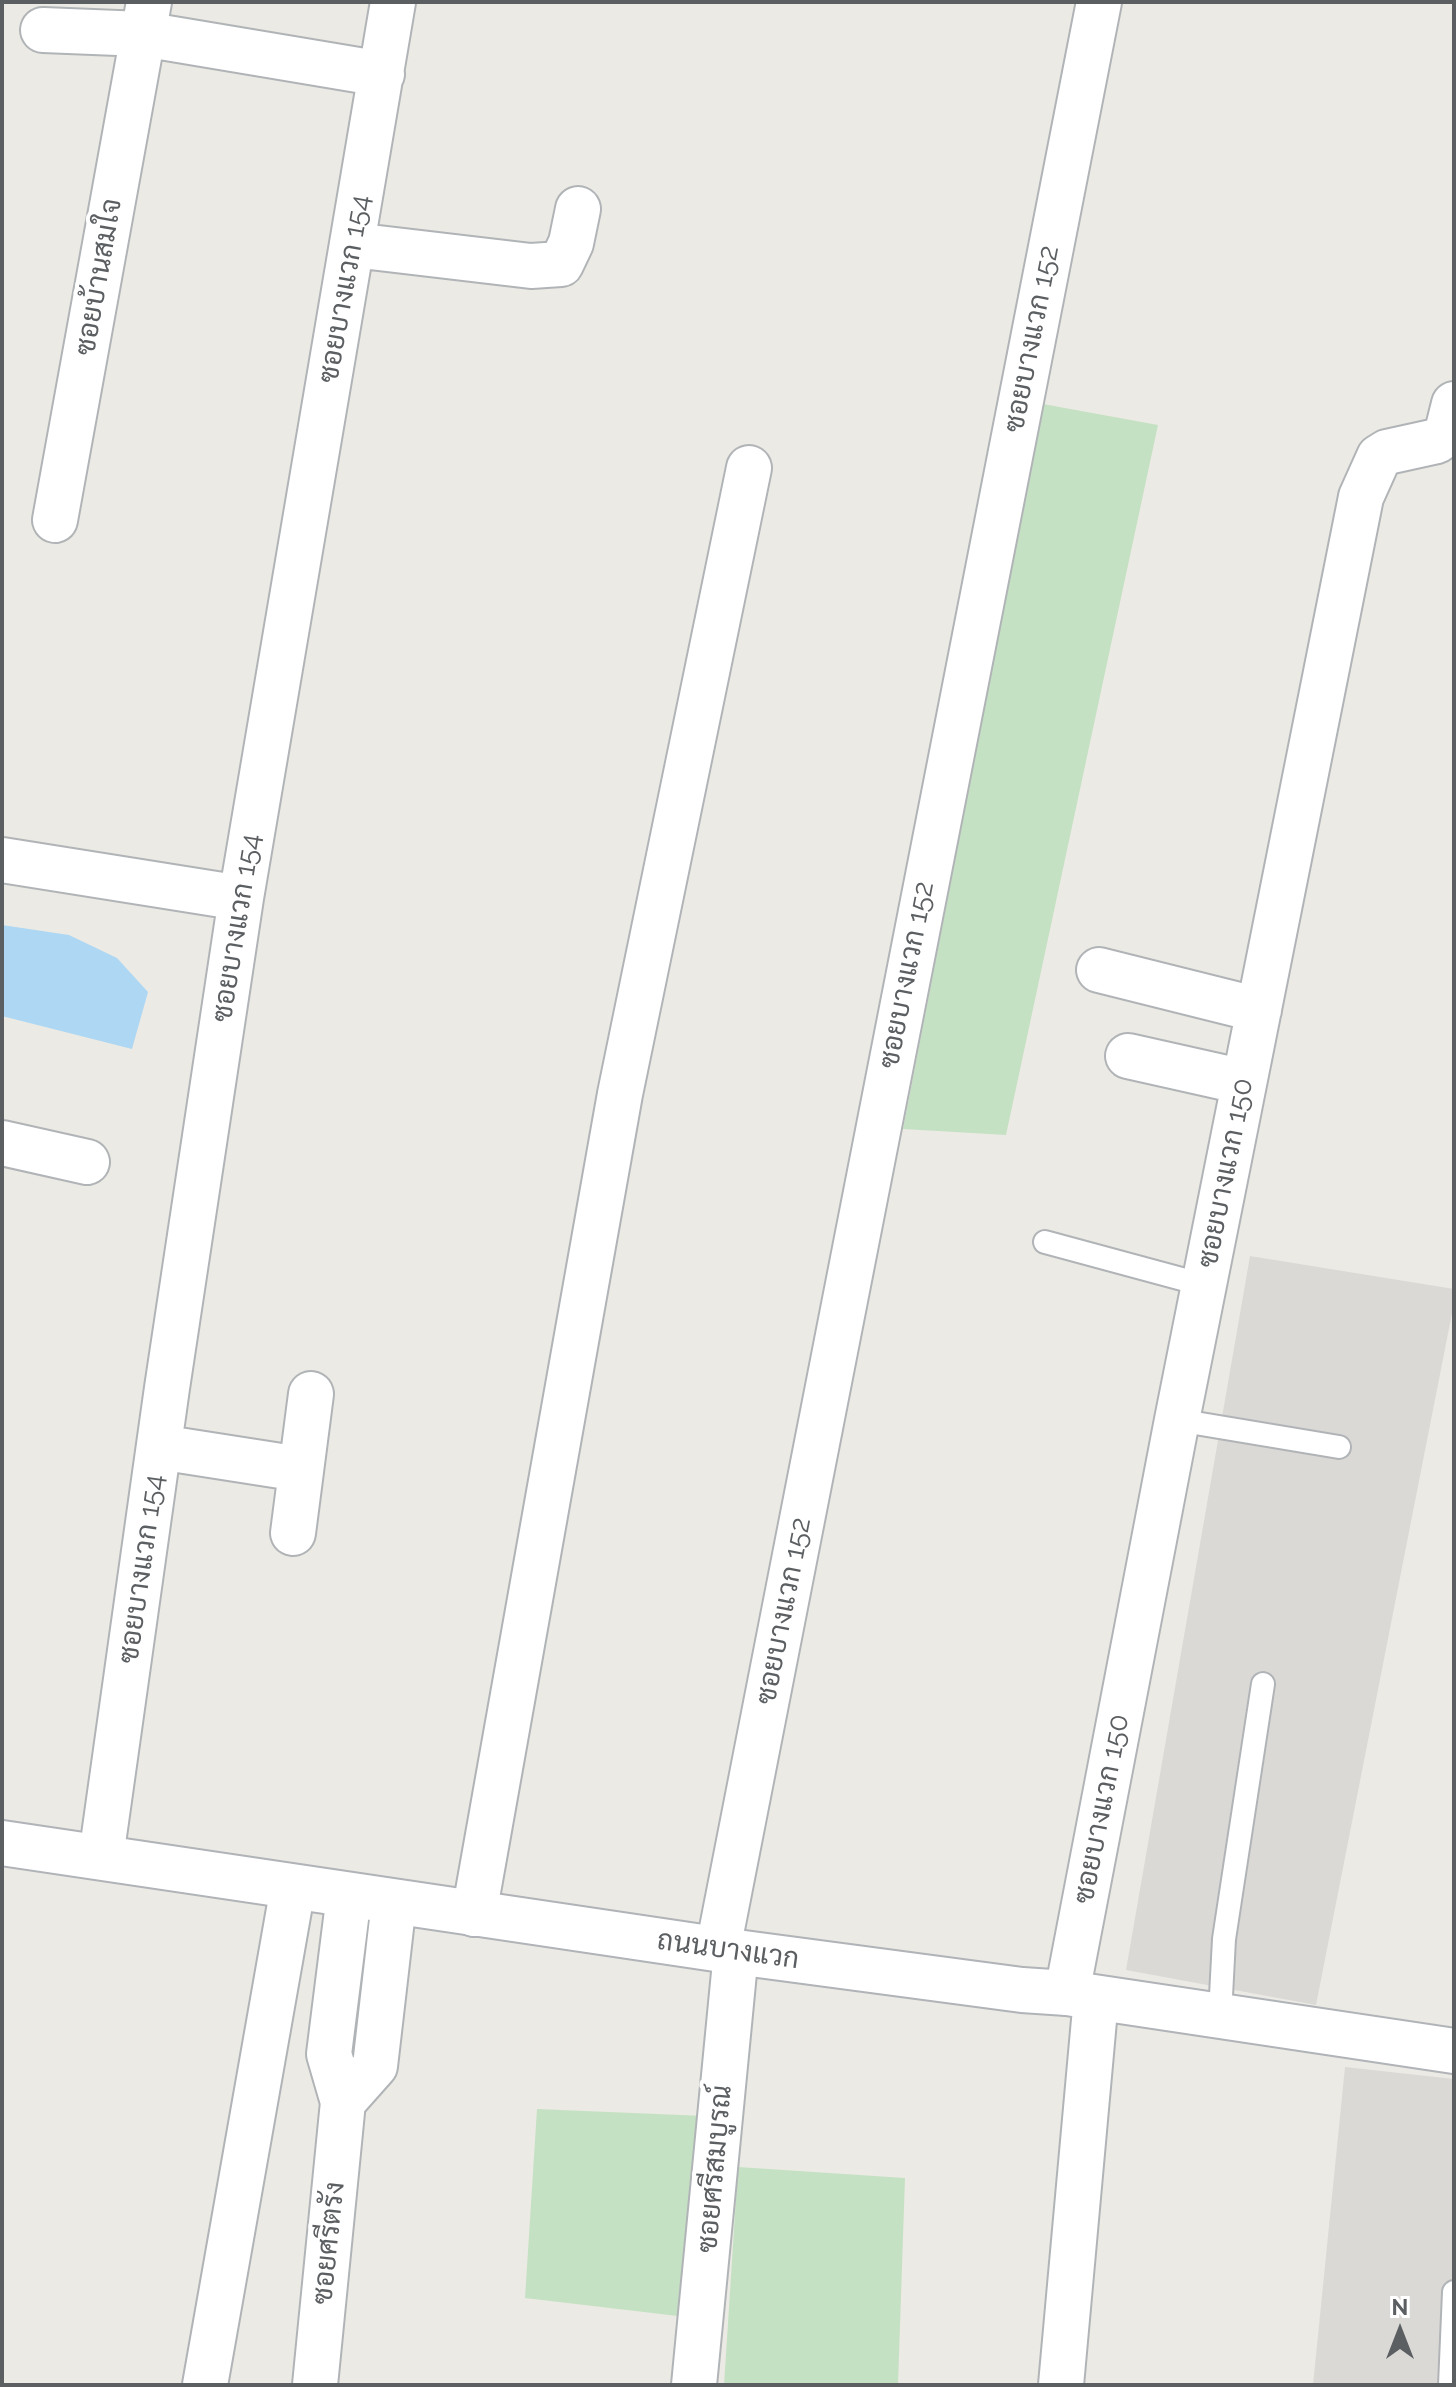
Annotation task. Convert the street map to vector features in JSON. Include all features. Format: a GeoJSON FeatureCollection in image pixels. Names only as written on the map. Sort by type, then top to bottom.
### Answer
{"type":"FeatureCollection","features":[{"type":"Feature","properties":{"kind":"street","name":"ซอยบางแวก 154"},"geometry":{"type":"LineString","coordinates":[[101,1857],[241,898],[393,2]]}},
{"type":"Feature","properties":{"kind":"street","name":"ซอยบางแวก 152"},"geometry":{"type":"LineString","coordinates":[[727,1951],[1099,2]]}},
{"type":"Feature","properties":{"kind":"street"},"geometry":{"type":"LineString","coordinates":[[43,30],[146,18],[382,74]]}},
{"type":"Feature","properties":{"kind":"street","name":"ซอยบ้านสมใจ"},"geometry":{"type":"LineString","coordinates":[[55,520],[146,18]]}},
{"type":"Feature","properties":{"kind":"street"},"geometry":{"type":"LineString","coordinates":[[353,245],[531,266],[557,266],[571,243],[578,209]]}},
{"type":"Feature","properties":{"kind":"street","name":"ซอยบางแวก 150"},"geometry":{"type":"LineString","coordinates":[[1061,2385],[1082,1996],[1177,1420],[1244,1082],[1361,497],[1379,457],[1387,452],[1437,441],[1447,432],[1454,404]]}},
{"type":"Feature","properties":{"kind":"street"},"geometry":{"type":"LineString","coordinates":[[474,1914],[620,1094],[749,468]]}},
{"type":"Feature","properties":{"kind":"street"},"geometry":{"type":"LineString","coordinates":[[2,860],[241,898]]}},
{"type":"Feature","properties":{"kind":"street"},"geometry":{"type":"LineString","coordinates":[[1099,970],[1259,1010]]}},
{"type":"Feature","properties":{"kind":"street"},"geometry":{"type":"LineString","coordinates":[[1128,1056],[1244,1082]]}},
{"type":"Feature","properties":{"kind":"street"},"geometry":{"type":"LineString","coordinates":[[2,1143],[87,1162]]}},
{"type":"Feature","properties":{"kind":"street"},"geometry":{"type":"LineString","coordinates":[[293,1533],[311,1394]]}},
{"type":"Feature","properties":{"kind":"street"},"geometry":{"type":"LineString","coordinates":[[159,1447],[300,1469]]}},
{"type":"Feature","properties":{"kind":"street","name":"ถนนบางแวก"},"geometry":{"type":"LineString","coordinates":[[2,1843],[727,1951],[1082,1996],[1451,2048]]}},
{"type":"Feature","properties":{"kind":"street"},"geometry":{"type":"LineString","coordinates":[[205,2385],[293,1887]]}},
{"type":"Feature","properties":{"kind":"street","name":"ซอยศรีตรัง"},"geometry":{"type":"LineString","coordinates":[[315,2385],[343,2102],[329,2054],[349,1895]]}},
{"type":"Feature","properties":{"kind":"street"},"geometry":{"type":"LineString","coordinates":[[343,2102],[375,2066],[394,1902]]}},
{"type":"Feature","properties":{"kind":"street","name":"ซอยศรีสมบูรณ์"},"geometry":{"type":"LineString","coordinates":[[694,2385],[727,1951]]}},
{"type":"Feature","properties":{"kind":"lane"},"geometry":{"type":"LineString","coordinates":[[1045,1242],[1204,1285]]}},
{"type":"Feature","properties":{"kind":"lane"},"geometry":{"type":"LineString","coordinates":[[1177,1420],[1339,1447]]}},
{"type":"Feature","properties":{"kind":"lane"},"geometry":{"type":"LineString","coordinates":[[1220,2015],[1224,1939],[1263,1684]]}},
{"type":"Feature","properties":{"kind":"lane"},"geometry":{"type":"LineString","coordinates":[[1450,2385],[1454,2292]]}},
{"type":"Feature","properties":{"kind":"shaded area"},"geometry":{"type":"Polygon","coordinates":[[[1250,1256],[1454,1289],[1454,1303],[1316,2005],[1126,1970],[1250,1256]]]}},
{"type":"Feature","properties":{"kind":"shaded area"},"geometry":{"type":"Polygon","coordinates":[[[1345,2067],[1454,2079],[1454,2385],[1313,2385],[1345,2067]]]}},
{"type":"Feature","properties":{"kind":"green space"},"geometry":{"type":"Polygon","coordinates":[[[1043,404],[1158,425],[1006,1135],[903,1129],[1043,404]]]}},
{"type":"Feature","properties":{"kind":"green space"},"geometry":{"type":"Polygon","coordinates":[[[537,2109],[705,2116],[686,2317],[525,2298],[537,2109]]]}},
{"type":"Feature","properties":{"kind":"green space"},"geometry":{"type":"Polygon","coordinates":[[[738,2167],[905,2178],[898,2385],[724,2385],[738,2167]]]}},
{"type":"Feature","properties":{"kind":"water"},"geometry":{"type":"Polygon","coordinates":[[[2,925],[69,935],[117,958],[148,992],[132,1049],[2,1016],[2,925]]]}}]}
